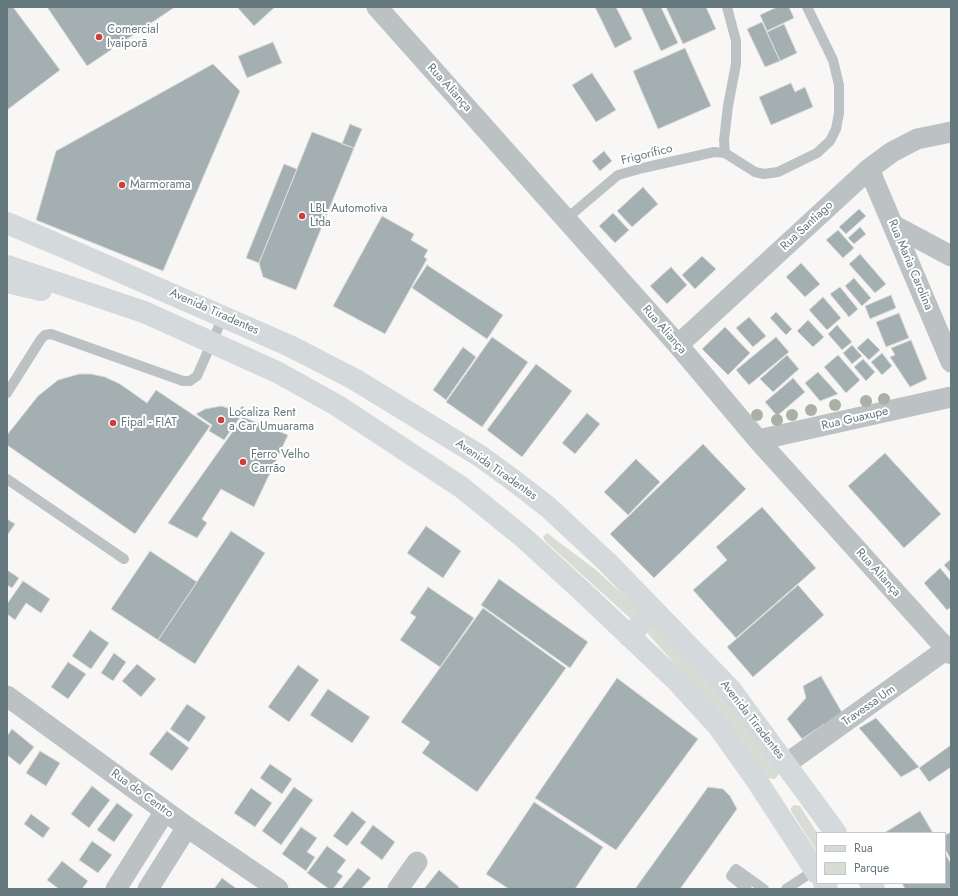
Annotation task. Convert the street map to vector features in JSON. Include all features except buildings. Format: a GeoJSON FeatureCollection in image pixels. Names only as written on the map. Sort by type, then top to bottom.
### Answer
{"type":"FeatureCollection","features":[{"type":"Feature","properties":{"kind":"main road"},"geometry":{"type":"LineString","coordinates":[[7,223],[52,242]]}},
{"type":"Feature","properties":{"kind":"main road"},"geometry":{"type":"LineString","coordinates":[[7,232],[52,242]]}},
{"type":"Feature","properties":{"kind":"main road","name":"Avenida Tiradentes"},"geometry":{"type":"LineString","coordinates":[[52,242],[290,346],[354,379],[392,401],[496,468],[548,507],[608,563],[731,690],[835,832]]}},
{"type":"Feature","properties":{"kind":"main road"},"geometry":{"type":"LineString","coordinates":[[7,266],[144,312],[277,372],[345,410],[461,488],[524,538],[678,682],[718,726],[816,870]]}},
{"type":"Feature","properties":{"kind":"main road"},"geometry":{"type":"LineString","coordinates":[[7,282],[144,312]]}},
{"type":"Feature","properties":{"kind":"main road"},"geometry":{"type":"LineString","coordinates":[[277,372],[290,346]]}},
{"type":"Feature","properties":{"kind":"main road"},"geometry":{"type":"LineString","coordinates":[[629,636],[654,611]]}},
{"type":"Feature","properties":{"kind":"main road"},"geometry":{"type":"LineString","coordinates":[[772,804],[800,784]]}},
{"type":"Feature","properties":{"kind":"street","name":"Rua Aliança"},"geometry":{"type":"LineString","coordinates":[[377,7],[678,346],[758,440],[950,650]]}},
{"type":"Feature","properties":{"kind":"street","name":"Rua Santiago"},"geometry":{"type":"LineString","coordinates":[[678,346],[869,169],[892,152],[917,139],[951,132]]}},
{"type":"Feature","properties":{"kind":"street","name":"Rua Maria Carolina"},"geometry":{"type":"LineString","coordinates":[[869,169],[951,362]]}},
{"type":"Feature","properties":{"kind":"street"},"geometry":{"type":"LineString","coordinates":[[893,225],[951,256]]}},
{"type":"Feature","properties":{"kind":"street","name":"Rua Guaxupe"},"geometry":{"type":"LineString","coordinates":[[758,440],[951,397]]}},
{"type":"Feature","properties":{"kind":"street","name":"Travessa Um"},"geometry":{"type":"LineString","coordinates":[[786,764],[950,650]]}},
{"type":"Feature","properties":{"kind":"street","name":"Rua do Centro"},"geometry":{"type":"LineString","coordinates":[[7,696],[187,827],[278,889]]}},
{"type":"Feature","properties":{"kind":"street"},"geometry":{"type":"LineString","coordinates":[[116,889],[165,811]]}},
{"type":"Feature","properties":{"kind":"street"},"geometry":{"type":"LineString","coordinates":[[148,889],[187,827]]}},
{"type":"Feature","properties":{"kind":"street"},"geometry":{"type":"LineString","coordinates":[[398,889],[417,862]]}},
{"type":"Feature","properties":{"kind":"lane"},"geometry":{"type":"LineString","coordinates":[[727,7],[736,40],[736,64],[728,106],[724,140],[725,153],[755,172],[764,174],[778,172],[817,153],[830,141],[836,129],[839,112],[839,85],[833,60],[807,7]]}},
{"type":"Feature","properties":{"kind":"lane","name":"Frigorífico"},"geometry":{"type":"LineString","coordinates":[[566,219],[618,176],[643,168],[714,152],[725,153]]}},
{"type":"Feature","properties":{"kind":"lane"},"geometry":{"type":"LineString","coordinates":[[7,393],[45,335],[51,334],[184,381],[190,381],[196,376],[223,317]]}},
{"type":"Feature","properties":{"kind":"lane"},"geometry":{"type":"LineString","coordinates":[[7,478],[124,559]]}},
{"type":"Feature","properties":{"kind":"lane"},"geometry":{"type":"LineString","coordinates":[[747,889],[731,876],[736,869],[764,889]]}},
{"type":"Feature","properties":{"kind":"lane"},"geometry":{"type":"LineString","coordinates":[[786,889],[816,876]]}},
{"type":"Feature","properties":{"kind":"green space"},"geometry":{"type":"Polygon","coordinates":[[[547,533],[596,570],[641,611],[632,620],[546,542],[543,537],[547,533]]]}},
{"type":"Feature","properties":{"kind":"green space"},"geometry":{"type":"Polygon","coordinates":[[[653,621],[711,679],[781,772],[775,779],[767,778],[710,703],[648,634],[647,630],[653,621]]]}},
{"type":"Feature","properties":{"kind":"green space"},"geometry":{"type":"Polygon","coordinates":[[[794,805],[800,806],[816,832],[816,850],[791,811],[791,808],[794,805]]]}},
{"type":"Feature","properties":{"kind":"place","name":"Comercial Ivaiporã"},"geometry":{"type":"Point","coordinates":[99,37]}},
{"type":"Feature","properties":{"kind":"place","name":"Marmorama"},"geometry":{"type":"Point","coordinates":[122,185]}},
{"type":"Feature","properties":{"kind":"place","name":"LBL Automotiva Ltda"},"geometry":{"type":"Point","coordinates":[302,216]}},
{"type":"Feature","properties":{"kind":"place","name":"Localiza Rent a Car Umuarama"},"geometry":{"type":"Point","coordinates":[221,420]}},
{"type":"Feature","properties":{"kind":"place","name":"Fipal - FIAT"},"geometry":{"type":"Point","coordinates":[113,423]}},
{"type":"Feature","properties":{"kind":"place","name":"Ferro Velho Carrão"},"geometry":{"type":"Point","coordinates":[243,462]}}]}
